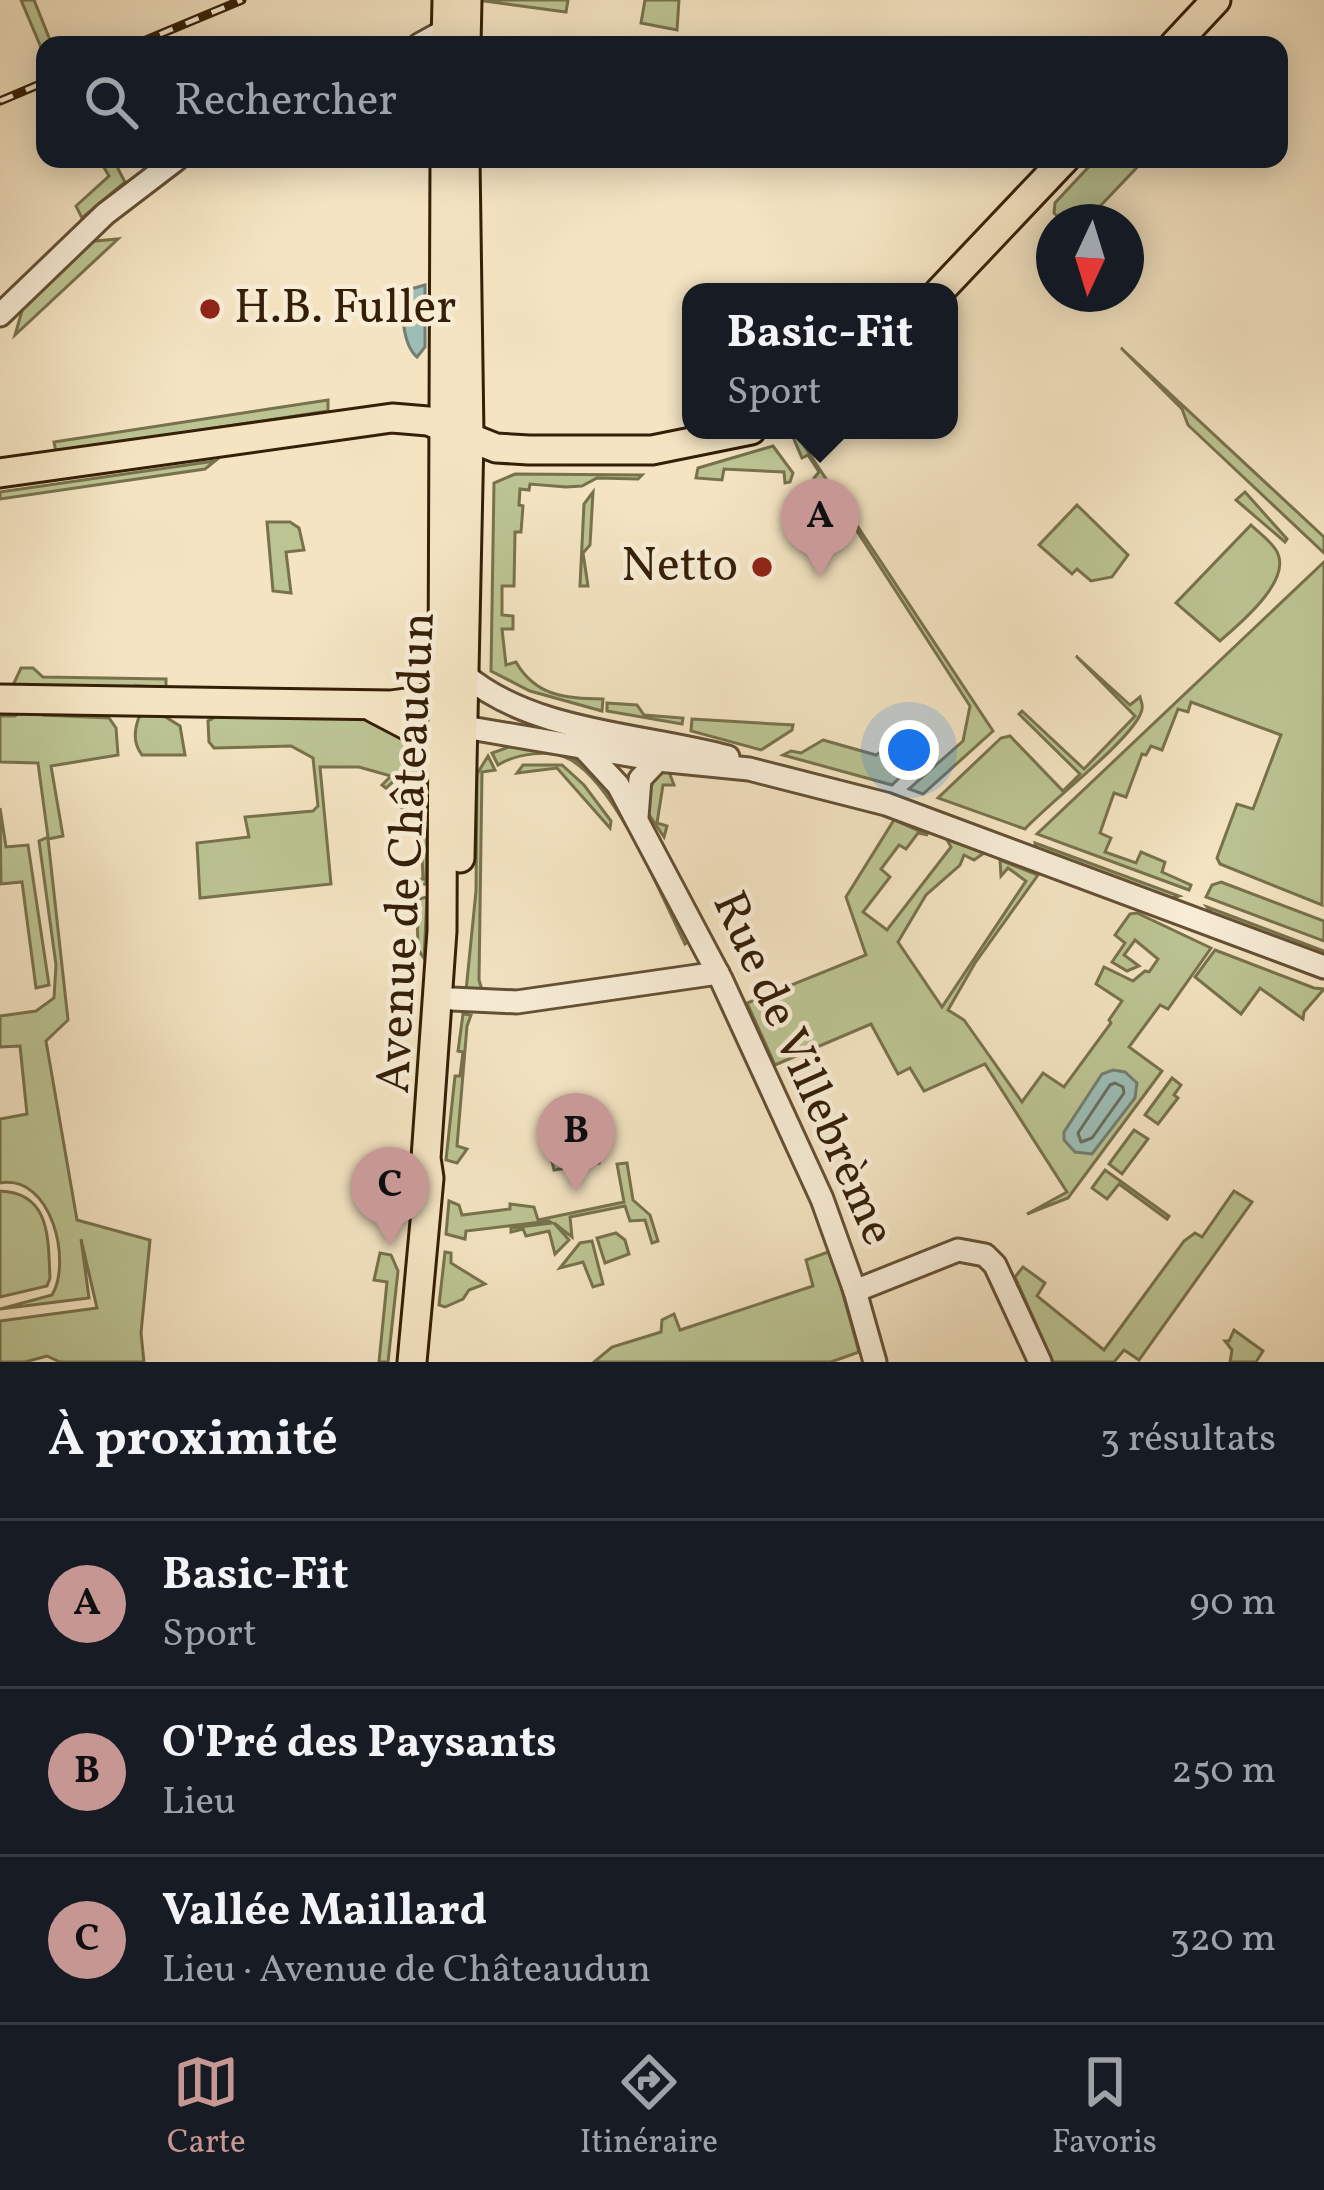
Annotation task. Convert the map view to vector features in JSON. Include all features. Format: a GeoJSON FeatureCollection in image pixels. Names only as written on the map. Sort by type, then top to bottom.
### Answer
{"type":"FeatureCollection","features":[{"type":"Feature","properties":{"kind":"main road"},"geometry":{"type":"LineString","coordinates":[[447,0],[456,36]]}},
{"type":"Feature","properties":{"kind":"main road"},"geometry":{"type":"LineString","coordinates":[[458,36],[467,0]]}},
{"type":"Feature","properties":{"kind":"main road"},"geometry":{"type":"LineString","coordinates":[[1182,36],[1216,0]]}},
{"type":"Feature","properties":{"kind":"main road","name":"Avenue de Châteaudun"},"geometry":{"type":"LineString","coordinates":[[445,168],[447,364],[458,433],[464,675]]}},
{"type":"Feature","properties":{"kind":"main road","name":"Avenue de Châteaudun"},"geometry":{"type":"LineString","coordinates":[[428,1178],[435,1159],[452,999],[450,713],[465,168]]}},
{"type":"Feature","properties":{"kind":"main road"},"geometry":{"type":"LineString","coordinates":[[948,283],[1056,168]]}},
{"type":"Feature","properties":{"kind":"main road"},"geometry":{"type":"LineString","coordinates":[[411,418],[447,364]]}},
{"type":"Feature","properties":{"kind":"main road"},"geometry":{"type":"LineString","coordinates":[[0,473],[411,418],[510,449],[652,450],[706,439]]}},
{"type":"Feature","properties":{"kind":"main road"},"geometry":{"type":"LineString","coordinates":[[0,699],[378,704],[450,713],[464,675]]}},
{"type":"Feature","properties":{"kind":"main road"},"geometry":{"type":"LineString","coordinates":[[378,704],[416,730],[452,766]]}},
{"type":"Feature","properties":{"kind":"main road","name":"Avenue de Châteaudun"},"geometry":{"type":"LineString","coordinates":[[428,1178],[452,766]]}},
{"type":"Feature","properties":{"kind":"main road"},"geometry":{"type":"LineString","coordinates":[[412,1362],[428,1178]]}},
{"type":"Feature","properties":{"kind":"street"},"geometry":{"type":"LineString","coordinates":[[0,315],[105,214],[165,168]]}},
{"type":"Feature","properties":{"kind":"street"},"geometry":{"type":"LineString","coordinates":[[464,675],[489,696],[636,750],[693,747],[731,758],[749,769]]}},
{"type":"Feature","properties":{"kind":"street"},"geometry":{"type":"LineString","coordinates":[[450,713],[560,720]]}},
{"type":"Feature","properties":{"kind":"street"},"geometry":{"type":"LineString","coordinates":[[450,713],[501,731],[749,769],[886,804],[1324,968]]}},
{"type":"Feature","properties":{"kind":"street"},"geometry":{"type":"LineString","coordinates":[[452,766],[501,731]]}},
{"type":"Feature","properties":{"kind":"street"},"geometry":{"type":"LineString","coordinates":[[581,745],[629,782]]}},
{"type":"Feature","properties":{"kind":"street","name":"Rue de Villebrème"},"geometry":{"type":"LineString","coordinates":[[636,750],[629,782],[637,817],[718,973],[822,1199],[875,1362]]}},
{"type":"Feature","properties":{"kind":"street"},"geometry":{"type":"LineString","coordinates":[[452,999],[517,1002],[718,973]]}},
{"type":"Feature","properties":{"kind":"street"},"geometry":{"type":"LineString","coordinates":[[855,1291],[958,1250],[985,1255],[995,1264],[1040,1362]]}},
{"type":"Feature","properties":{"kind":"green space"},"geometry":{"type":"Polygon","coordinates":[[[21,0],[34,0],[48,36],[36,36],[21,0]]]}},
{"type":"Feature","properties":{"kind":"green space"},"geometry":{"type":"Polygon","coordinates":[[[477,0],[568,0],[566,12],[477,0]]]}},
{"type":"Feature","properties":{"kind":"green space"},"geometry":{"type":"Polygon","coordinates":[[[645,0],[679,0],[677,30],[641,23],[645,0]]]}},
{"type":"Feature","properties":{"kind":"green space"},"geometry":{"type":"Polygon","coordinates":[[[104,168],[118,168],[125,182],[82,218],[76,206],[109,176],[104,168]]]}},
{"type":"Feature","properties":{"kind":"green space"},"geometry":{"type":"Polygon","coordinates":[[[1088,168],[1136,168],[1102,204],[1055,204],[1088,168]]]}},
{"type":"Feature","properties":{"kind":"green space"},"geometry":{"type":"Polygon","coordinates":[[[118,239],[15,335],[24,304],[85,242],[118,239]]]}},
{"type":"Feature","properties":{"kind":"green space"},"geometry":{"type":"Polygon","coordinates":[[[1121,348],[1324,537],[1324,553],[1188,425],[1182,409],[1121,348]]]}},
{"type":"Feature","properties":{"kind":"green space"},"geometry":{"type":"Polygon","coordinates":[[[328,400],[328,411],[56,452],[54,442],[328,400]]]}},
{"type":"Feature","properties":{"kind":"green space"},"geometry":{"type":"Polygon","coordinates":[[[794,439],[800,439],[993,731],[923,794],[909,789],[963,741],[970,706],[826,483],[821,486],[814,478],[819,472],[808,455],[802,458],[794,439]]]}},
{"type":"Feature","properties":{"kind":"green space"},"geometry":{"type":"Polygon","coordinates":[[[773,446],[793,473],[790,482],[785,483],[784,472],[724,469],[722,480],[696,478],[698,468],[773,446]]]}},
{"type":"Feature","properties":{"kind":"green space"},"geometry":{"type":"Polygon","coordinates":[[[215,461],[205,469],[0,499],[0,492],[215,461]]]}},
{"type":"Feature","properties":{"kind":"green space"},"geometry":{"type":"Polygon","coordinates":[[[515,474],[642,475],[638,479],[597,478],[582,486],[530,484],[529,490],[520,489],[519,505],[523,506],[521,532],[515,532],[514,586],[502,586],[502,615],[513,616],[513,629],[502,629],[506,665],[516,662],[533,682],[553,693],[603,699],[602,711],[530,691],[491,671],[494,483],[515,474]]]}},
{"type":"Feature","properties":{"kind":"green space"},"geometry":{"type":"Polygon","coordinates":[[[593,492],[590,545],[583,553],[588,586],[580,586],[584,504],[593,492]]]}},
{"type":"Feature","properties":{"kind":"green space"},"geometry":{"type":"Polygon","coordinates":[[[1245,492],[1287,539],[1285,542],[1236,500],[1245,492]]]}},
{"type":"Feature","properties":{"kind":"green space"},"geometry":{"type":"Polygon","coordinates":[[[1077,505],[1128,555],[1112,577],[1091,581],[1077,569],[1072,574],[1039,545],[1077,505]]]}},
{"type":"Feature","properties":{"kind":"green space"},"geometry":{"type":"Polygon","coordinates":[[[267,522],[290,522],[299,528],[304,550],[286,552],[291,593],[273,591],[267,522]]]}},
{"type":"Feature","properties":{"kind":"green space"},"geometry":{"type":"Polygon","coordinates":[[[1251,525],[1278,554],[1277,578],[1220,641],[1176,603],[1251,525]]]}},
{"type":"Feature","properties":{"kind":"green space"},"geometry":{"type":"Polygon","coordinates":[[[1324,562],[1322,905],[1220,864],[1217,858],[1237,804],[1253,809],[1281,735],[1191,702],[1188,712],[1178,709],[1162,750],[1151,746],[1142,754],[1126,797],[1114,793],[1100,833],[1111,838],[1105,852],[1136,863],[1141,852],[1165,862],[1162,872],[1191,885],[1189,890],[1037,834],[1324,562]]]}},
{"type":"Feature","properties":{"kind":"green space"},"geometry":{"type":"Polygon","coordinates":[[[1076,656],[1130,705],[1140,697],[1140,715],[1120,741],[1025,829],[938,798],[1001,738],[1010,736],[1063,791],[1080,774],[1019,714],[1022,711],[1084,769],[1135,716],[1076,656]]]}},
{"type":"Feature","properties":{"kind":"green space"},"geometry":{"type":"Polygon","coordinates":[[[21,668],[33,668],[43,677],[166,679],[166,687],[18,689],[13,685],[21,668]]]}},
{"type":"Feature","properties":{"kind":"green space"},"geometry":{"type":"Polygon","coordinates":[[[607,703],[637,705],[644,715],[683,718],[682,724],[607,711],[607,703]]]}},
{"type":"Feature","properties":{"kind":"green space"},"geometry":{"type":"Polygon","coordinates":[[[26,708],[38,708],[43,715],[109,718],[116,728],[118,755],[51,766],[63,836],[48,839],[68,1020],[46,1041],[77,1220],[150,1240],[141,1333],[144,1362],[60,1362],[47,1356],[0,1362],[0,1321],[97,1308],[81,1239],[89,1298],[0,1309],[52,1295],[60,1262],[45,1206],[18,1184],[0,1183],[0,1119],[27,1114],[20,1046],[0,1047],[0,1016],[36,1011],[54,998],[56,965],[39,841],[48,837],[38,763],[0,762],[0,716],[15,716],[26,708]]]}},
{"type":"Feature","properties":{"kind":"green space"},"geometry":{"type":"Polygon","coordinates":[[[156,711],[180,726],[185,755],[142,755],[136,741],[137,722],[156,711]]]}},
{"type":"Feature","properties":{"kind":"green space"},"geometry":{"type":"Polygon","coordinates":[[[227,711],[338,713],[391,727],[411,742],[422,763],[426,791],[426,884],[413,886],[410,881],[423,879],[421,831],[410,832],[420,821],[411,804],[400,805],[409,800],[395,780],[386,788],[382,785],[391,776],[359,767],[320,767],[331,884],[200,898],[197,843],[249,837],[245,817],[313,811],[318,806],[313,758],[291,746],[214,748],[208,721],[227,711]]]}},
{"type":"Feature","properties":{"kind":"green space"},"geometry":{"type":"Polygon","coordinates":[[[692,719],[793,725],[761,750],[691,731],[692,719]]]}},
{"type":"Feature","properties":{"kind":"green space"},"geometry":{"type":"Polygon","coordinates":[[[823,740],[876,755],[887,748],[891,753],[896,750],[908,769],[892,785],[783,755],[801,753],[823,740]]]}},
{"type":"Feature","properties":{"kind":"green space"},"geometry":{"type":"Polygon","coordinates":[[[512,746],[567,756],[605,788],[638,839],[688,942],[685,944],[621,817],[588,774],[571,760],[543,753],[498,765],[492,753],[512,746]]]}},
{"type":"Feature","properties":{"kind":"green space"},"geometry":{"type":"Polygon","coordinates":[[[488,756],[495,770],[482,772],[479,980],[483,993],[466,991],[476,891],[477,774],[488,756]]]}},
{"type":"Feature","properties":{"kind":"green space"},"geometry":{"type":"Polygon","coordinates":[[[523,765],[562,765],[584,785],[611,821],[610,828],[557,768],[517,773],[523,765]]]}},
{"type":"Feature","properties":{"kind":"green space"},"geometry":{"type":"Polygon","coordinates":[[[662,771],[669,772],[674,785],[663,785],[657,823],[667,826],[664,837],[646,810],[653,780],[662,771]]]}},
{"type":"Feature","properties":{"kind":"green space"},"geometry":{"type":"Polygon","coordinates":[[[0,808],[6,847],[28,845],[49,985],[36,988],[22,882],[1,884],[0,808]]]}},
{"type":"Feature","properties":{"kind":"green space"},"geometry":{"type":"Polygon","coordinates":[[[894,820],[928,835],[918,833],[906,849],[899,845],[881,869],[890,877],[863,912],[887,930],[951,847],[946,838],[984,853],[974,860],[964,855],[960,865],[926,895],[898,942],[942,1007],[1026,881],[1008,868],[1001,876],[1000,860],[1038,875],[975,963],[948,1010],[964,1020],[1022,1102],[1043,1073],[1064,1087],[1111,1023],[1122,1001],[1096,984],[1104,967],[1133,981],[1149,972],[1158,959],[1135,940],[1124,955],[1139,966],[1127,971],[1112,962],[1125,943],[1115,935],[1130,914],[1137,913],[1211,948],[1168,1009],[1160,1005],[1129,1047],[1162,1071],[1068,1198],[1027,1214],[1067,1192],[985,1064],[924,1091],[910,1068],[898,1074],[871,1024],[775,1065],[747,1003],[866,955],[846,897],[894,820]]]}},
{"type":"Feature","properties":{"kind":"green space"},"geometry":{"type":"Polygon","coordinates":[[[1035,843],[1179,896],[1168,899],[1036,851],[1035,843]]]}},
{"type":"Feature","properties":{"kind":"green space"},"geometry":{"type":"Polygon","coordinates":[[[1221,882],[1324,921],[1324,941],[1206,897],[1212,885],[1221,882]]]}},
{"type":"Feature","properties":{"kind":"green space"},"geometry":{"type":"Polygon","coordinates":[[[427,897],[424,958],[418,950],[417,906],[407,902],[427,897]]]}},
{"type":"Feature","properties":{"kind":"green space"},"geometry":{"type":"Polygon","coordinates":[[[1207,907],[1324,951],[1324,960],[1217,920],[1207,907]]]}},
{"type":"Feature","properties":{"kind":"green space"},"geometry":{"type":"Polygon","coordinates":[[[1215,950],[1324,989],[1303,1019],[1260,988],[1241,1014],[1195,977],[1215,950]]]}},
{"type":"Feature","properties":{"kind":"green space"},"geometry":{"type":"Polygon","coordinates":[[[463,1014],[471,1015],[457,1146],[467,1149],[457,1163],[446,1160],[455,1076],[460,1076],[463,1052],[458,1051],[463,1014]]]}},
{"type":"Feature","properties":{"kind":"green space"},"geometry":{"type":"Polygon","coordinates":[[[1172,1078],[1181,1085],[1174,1095],[1178,1098],[1158,1124],[1145,1115],[1172,1078]]]}},
{"type":"Feature","properties":{"kind":"green space"},"geometry":{"type":"Polygon","coordinates":[[[590,1122],[599,1163],[554,1170],[545,1130],[590,1122]]]}},
{"type":"Feature","properties":{"kind":"green space"},"geometry":{"type":"Polygon","coordinates":[[[1134,1130],[1148,1139],[1122,1174],[1109,1164],[1134,1130]]]}},
{"type":"Feature","properties":{"kind":"green space"},"geometry":{"type":"Polygon","coordinates":[[[627,1163],[633,1200],[650,1215],[658,1241],[652,1243],[645,1220],[630,1221],[625,1206],[570,1217],[572,1237],[554,1223],[569,1240],[555,1254],[549,1231],[526,1236],[523,1229],[511,1232],[511,1228],[552,1223],[549,1221],[466,1231],[465,1239],[446,1234],[449,1201],[459,1205],[462,1215],[510,1209],[510,1204],[534,1207],[538,1220],[624,1202],[617,1164],[627,1163]]]}},
{"type":"Feature","properties":{"kind":"green space"},"geometry":{"type":"Polygon","coordinates":[[[1105,1170],[1167,1219],[1119,1184],[1107,1199],[1092,1188],[1105,1170]]]}},
{"type":"Feature","properties":{"kind":"green space"},"geometry":{"type":"Polygon","coordinates":[[[0,1191],[17,1194],[38,1209],[47,1234],[50,1278],[47,1286],[0,1297],[0,1191]]]}},
{"type":"Feature","properties":{"kind":"green space"},"geometry":{"type":"Polygon","coordinates":[[[1234,1191],[1252,1202],[1139,1360],[1124,1350],[1114,1362],[1053,1362],[1015,1277],[1023,1267],[1045,1283],[1037,1296],[1104,1350],[1184,1241],[1195,1233],[1202,1237],[1234,1191]]]}},
{"type":"Feature","properties":{"kind":"green space"},"geometry":{"type":"Polygon","coordinates":[[[616,1233],[625,1240],[629,1254],[605,1263],[597,1238],[616,1233]]]}},
{"type":"Feature","properties":{"kind":"green space"},"geometry":{"type":"Polygon","coordinates":[[[592,1241],[603,1284],[593,1287],[583,1262],[560,1268],[580,1243],[592,1241]]]}},
{"type":"Feature","properties":{"kind":"green space"},"geometry":{"type":"Polygon","coordinates":[[[831,1251],[859,1352],[831,1362],[594,1362],[612,1347],[661,1332],[662,1320],[674,1314],[680,1330],[813,1286],[806,1260],[831,1251]]]}},
{"type":"Feature","properties":{"kind":"green space"},"geometry":{"type":"Polygon","coordinates":[[[445,1252],[451,1253],[451,1263],[485,1284],[445,1307],[439,1305],[445,1252]]]}},
{"type":"Feature","properties":{"kind":"green space"},"geometry":{"type":"Polygon","coordinates":[[[380,1253],[391,1255],[398,1271],[388,1362],[379,1362],[387,1282],[374,1280],[380,1253]]]}},
{"type":"Feature","properties":{"kind":"green space"},"geometry":{"type":"Polygon","coordinates":[[[1234,1330],[1263,1351],[1256,1362],[1230,1362],[1232,1350],[1225,1341],[1234,1330]]]}},
{"type":"Feature","properties":{"kind":"water"},"geometry":{"type":"Polygon","coordinates":[[[425,285],[425,347],[417,357],[406,335],[403,306],[407,290],[425,285]]]}},
{"type":"Feature","properties":{"kind":"water"},"geometry":{"type":"Polygon","coordinates":[[[1125,1072],[1137,1083],[1135,1098],[1092,1154],[1075,1152],[1064,1140],[1064,1132],[1102,1074],[1125,1072]]]}},
{"type":"Feature","properties":{"kind":"railway"},"geometry":{"type":"LineString","coordinates":[[156,36],[242,0]]}},
{"type":"Feature","properties":{"kind":"railway"},"geometry":{"type":"LineString","coordinates":[[0,101],[36,86]]}},
{"type":"Feature","properties":{"kind":"place","name":"H.B. Fuller"},"geometry":{"type":"Point","coordinates":[210,309]}},
{"type":"Feature","properties":{"kind":"place","name":"Netto"},"geometry":{"type":"Point","coordinates":[762,567]}},
{"type":"Feature","properties":{"kind":"place","name":"Basic-Fit"},"geometry":{"type":"Point","coordinates":[820,577]}},
{"type":"Feature","properties":{"kind":"place","name":"O'Pré des Paysants"},"geometry":{"type":"Point","coordinates":[576,1192]}},
{"type":"Feature","properties":{"kind":"place","name":"Vallée Maillard"},"geometry":{"type":"Point","coordinates":[390,1246]}}]}
